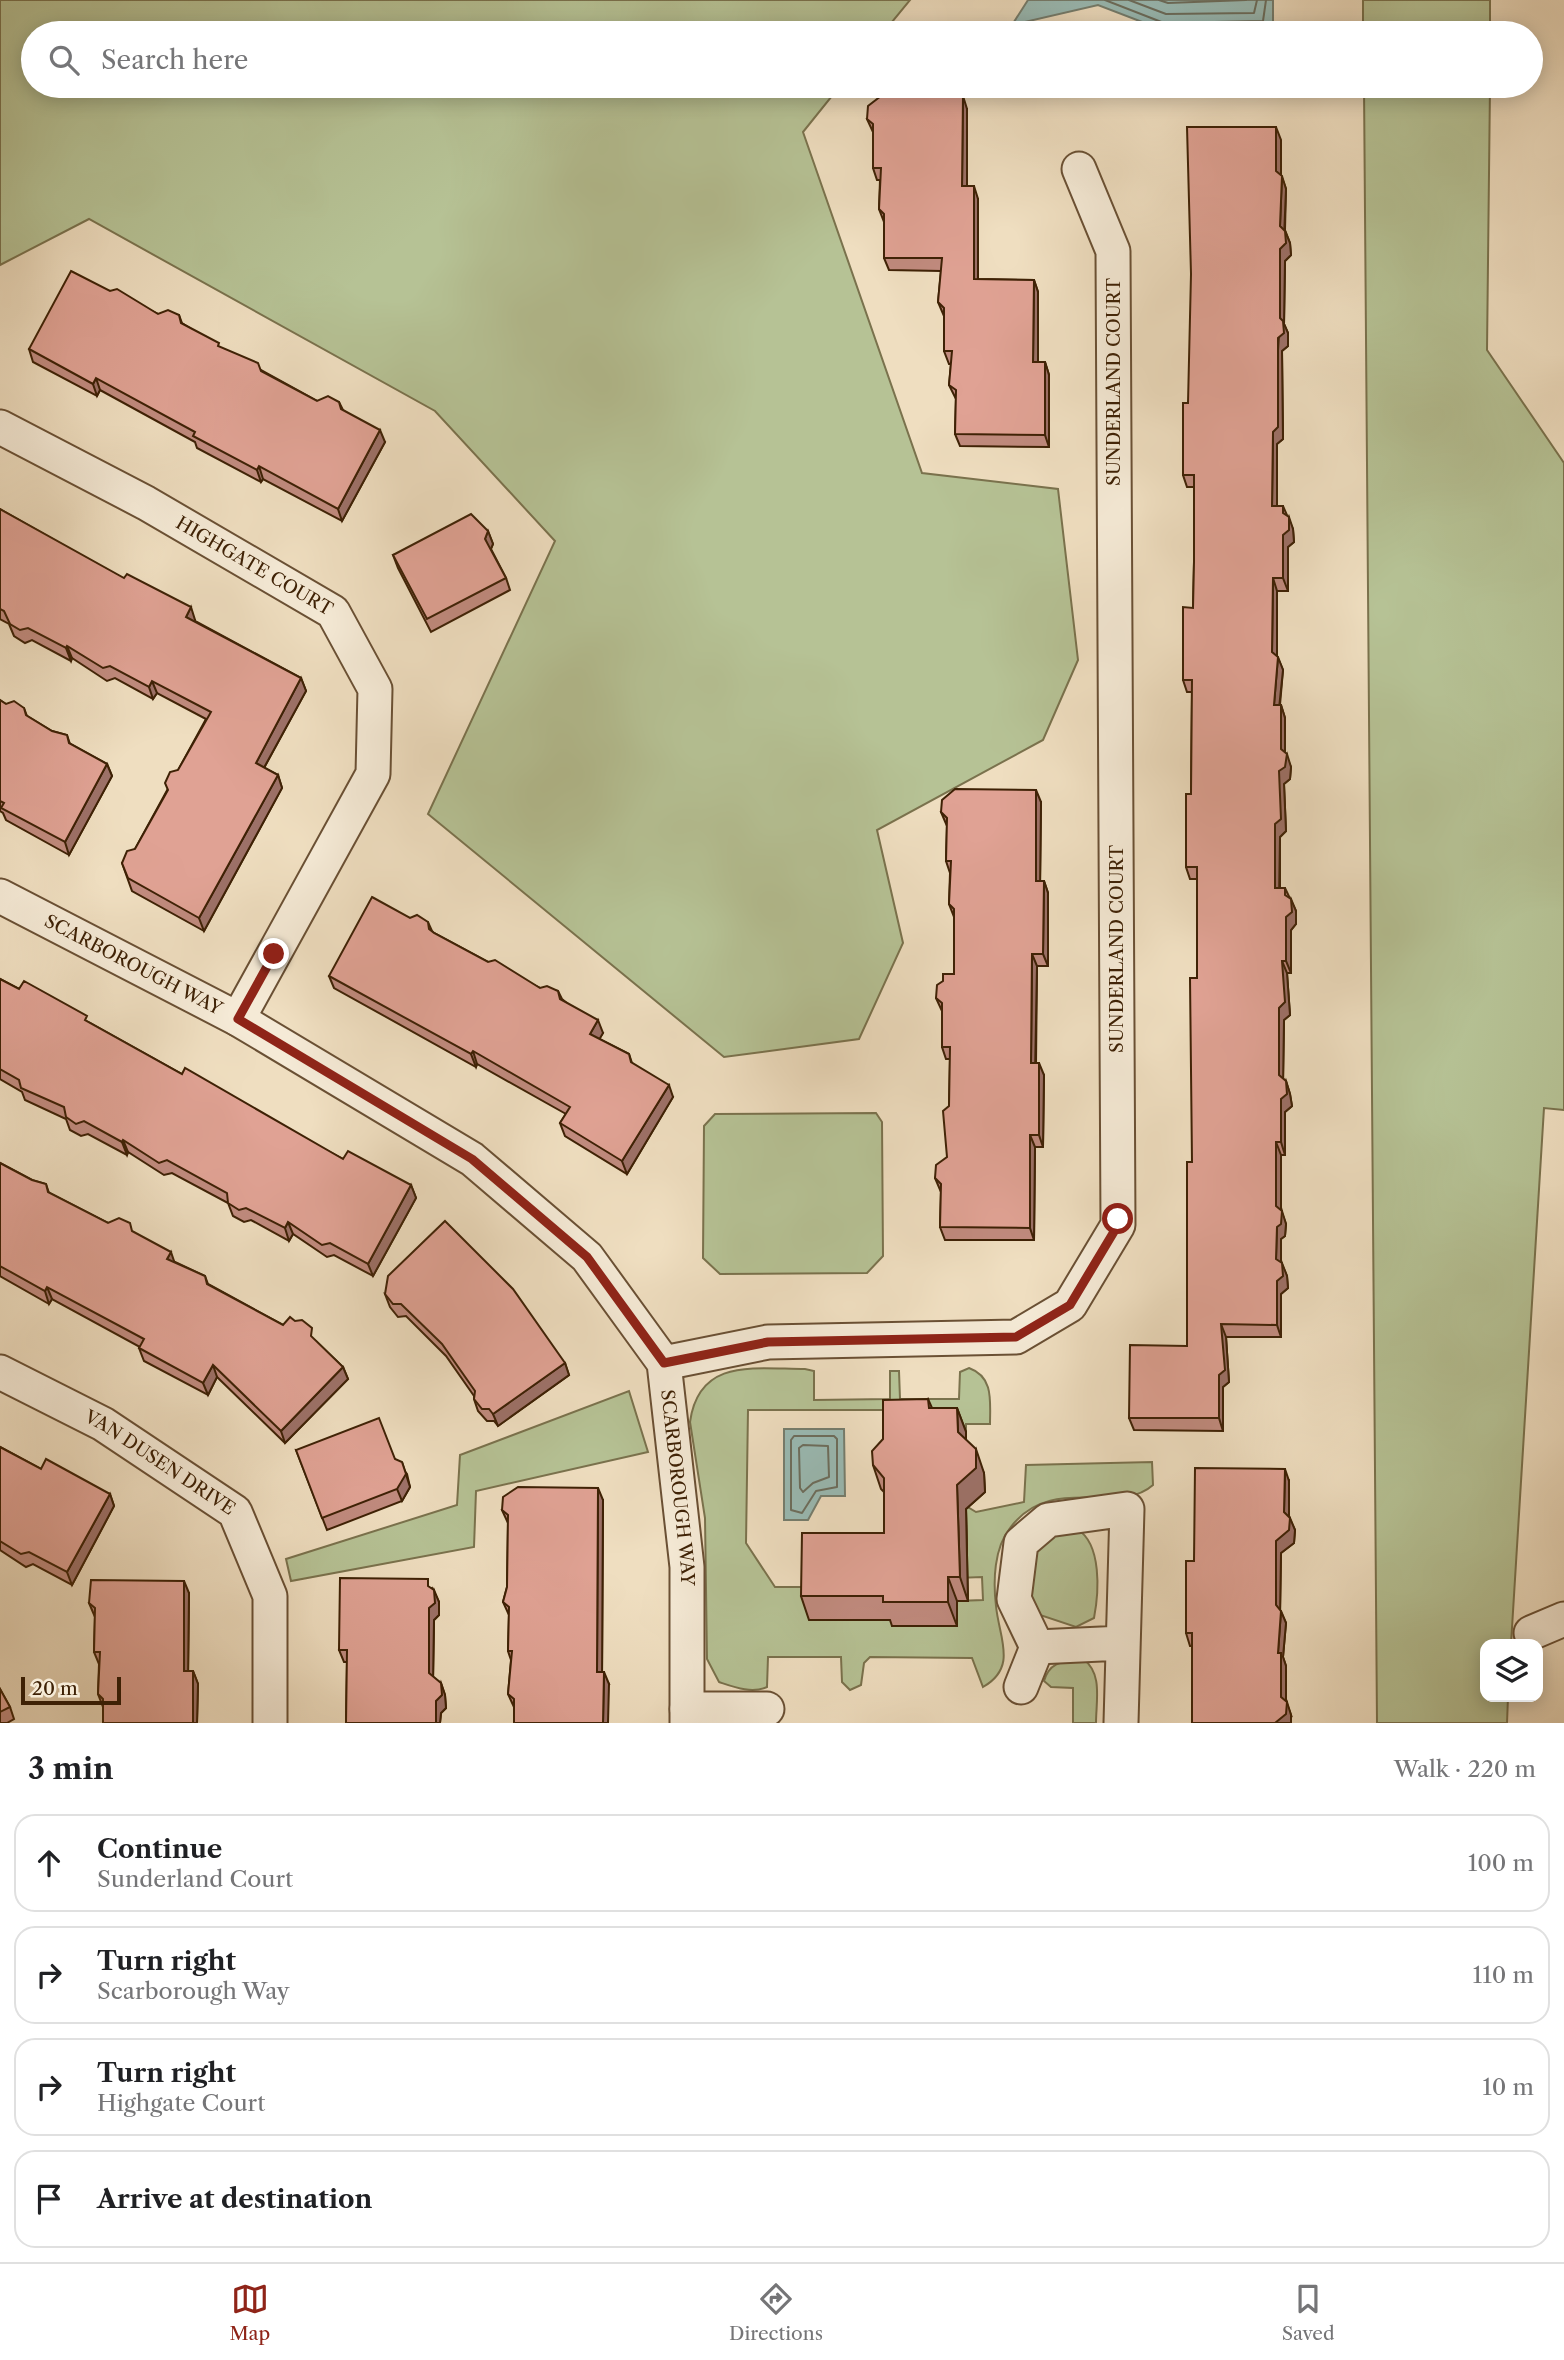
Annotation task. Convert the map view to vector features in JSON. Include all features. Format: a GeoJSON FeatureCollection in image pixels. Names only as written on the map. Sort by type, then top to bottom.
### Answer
{"type":"FeatureCollection","features":[{"type":"Feature","properties":{"kind":"street","name":"SUNDERLAND COURT"},"geometry":{"type":"LineString","coordinates":[[664,1363],[768,1342],[1016,1337],[1070,1305],[1118,1225],[1113,251],[1079,169]]}},
{"type":"Feature","properties":{"kind":"street","name":"HIGHGATE COURT"},"geometry":{"type":"LineString","coordinates":[[0,427],[146,503],[333,612],[375,689],[373,774],[238,1019]]}},
{"type":"Feature","properties":{"kind":"street","name":"SCARBOROUGH WAY"},"geometry":{"type":"LineString","coordinates":[[0,896],[238,1019],[472,1159],[587,1257],[664,1363],[687,1567],[687,1716]]}},
{"type":"Feature","properties":{"kind":"street","name":"VAN DUSEN DRIVE"},"geometry":{"type":"LineString","coordinates":[[0,1372],[103,1424],[235,1512],[270,1596],[270,1723]]}},
{"type":"Feature","properties":{"kind":"street"},"geometry":{"type":"LineString","coordinates":[[1021,1687],[1037,1647],[1014,1599],[1021,1543],[1048,1520],[1127,1509],[1121,1723]]}},
{"type":"Feature","properties":{"kind":"street"},"geometry":{"type":"LineString","coordinates":[[1531,1633],[1564,1619]]}},
{"type":"Feature","properties":{"kind":"street"},"geometry":{"type":"LineString","coordinates":[[1037,1647],[1123,1643]]}},
{"type":"Feature","properties":{"kind":"street"},"geometry":{"type":"LineString","coordinates":[[687,1716],[767,1709]]}},
{"type":"Feature","properties":{"kind":"green space"},"geometry":{"type":"Polygon","coordinates":[[[0,0],[910,0],[893,21],[21,21],[21,98],[830,98],[803,132],[922,473],[1058,489],[1078,660],[1043,740],[877,830],[903,943],[859,1039],[724,1057],[428,814],[555,541],[435,411],[89,219],[0,265],[0,0]]]}},
{"type":"Feature","properties":{"kind":"green space"},"geometry":{"type":"Polygon","coordinates":[[[1363,0],[1490,0],[1490,21],[1363,21],[1363,0]]]}},
{"type":"Feature","properties":{"kind":"green space"},"geometry":{"type":"Polygon","coordinates":[[[1364,98],[1490,98],[1487,350],[1564,463],[1564,1110],[1544,1108],[1511,1639],[1480,1639],[1480,1702],[1508,1702],[1507,1723],[1377,1723],[1364,98]]]}},
{"type":"Feature","properties":{"kind":"green space"},"geometry":{"type":"Polygon","coordinates":[[[876,1113],[882,1122],[883,1256],[867,1273],[720,1274],[703,1258],[704,1126],[715,1114],[876,1113]]]}},
{"type":"Feature","properties":{"kind":"green space"},"geometry":{"type":"Polygon","coordinates":[[[969,1368],[983,1377],[987,1384],[990,1424],[966,1424],[966,1432],[896,1410],[748,1410],[746,1543],[775,1587],[810,1587],[892,1620],[892,1626],[956,1626],[957,1601],[983,1600],[982,1577],[957,1578],[967,1550],[966,1506],[976,1512],[1024,1502],[1026,1465],[1152,1462],[1153,1485],[1138,1494],[1121,1497],[1064,1498],[1045,1502],[1027,1511],[1010,1528],[1001,1545],[995,1576],[1003,1661],[994,1679],[983,1687],[972,1658],[870,1657],[864,1663],[861,1685],[850,1690],[842,1682],[841,1657],[768,1657],[767,1687],[761,1689],[743,1689],[719,1682],[707,1659],[705,1518],[690,1422],[696,1401],[705,1386],[732,1371],[805,1369],[814,1371],[814,1400],[890,1399],[890,1371],[899,1371],[900,1399],[959,1399],[960,1372],[969,1368]]]}},
{"type":"Feature","properties":{"kind":"green space"},"geometry":{"type":"Polygon","coordinates":[[[629,1391],[648,1452],[476,1491],[474,1547],[291,1581],[286,1559],[457,1505],[460,1455],[629,1391]]]}},
{"type":"Feature","properties":{"kind":"green space"},"geometry":{"type":"Polygon","coordinates":[[[1077,1529],[1085,1536],[1095,1557],[1097,1595],[1094,1618],[1076,1627],[1037,1614],[1030,1595],[1028,1574],[1032,1554],[1045,1538],[1077,1529]]]}},
{"type":"Feature","properties":{"kind":"green space"},"geometry":{"type":"Polygon","coordinates":[[[1083,1659],[1096,1680],[1096,1723],[1073,1723],[1073,1688],[1051,1687],[1044,1681],[1054,1666],[1083,1659]]]}},
{"type":"Feature","properties":{"kind":"water"},"geometry":{"type":"Polygon","coordinates":[[[1028,0],[1273,0],[1273,21],[1140,21],[1098,5],[1029,21],[1015,21],[1028,0]]]}},
{"type":"Feature","properties":{"kind":"water"},"geometry":{"type":"Polygon","coordinates":[[[784,1429],[844,1429],[845,1496],[821,1496],[808,1520],[784,1520],[784,1429]]]}},
{"type":"Feature","properties":{"kind":"building"},"geometry":{"type":"Polygon","coordinates":[[[878,98],[963,98],[962,186],[974,186],[974,279],[1034,280],[1033,362],[1045,362],[1045,435],[955,434],[956,390],[949,385],[952,351],[944,351],[944,308],[938,302],[942,258],[884,258],[884,214],[879,209],[881,168],[873,168],[873,124],[867,119],[868,106],[878,98]]]}},
{"type":"Feature","properties":{"kind":"building"},"geometry":{"type":"Polygon","coordinates":[[[1187,127],[1276,127],[1276,171],[1282,176],[1280,226],[1285,231],[1286,243],[1280,249],[1280,318],[1283,321],[1284,333],[1278,338],[1278,427],[1273,432],[1272,506],[1283,506],[1283,513],[1289,517],[1289,530],[1283,535],[1283,578],[1273,578],[1272,652],[1278,657],[1274,705],[1281,705],[1281,749],[1287,754],[1285,767],[1279,771],[1281,819],[1275,824],[1275,888],[1285,888],[1285,895],[1291,899],[1292,912],[1286,917],[1286,961],[1282,961],[1285,1002],[1279,1008],[1279,1075],[1286,1081],[1287,1094],[1281,1099],[1281,1142],[1276,1142],[1276,1206],[1282,1211],[1281,1224],[1277,1227],[1276,1259],[1282,1263],[1283,1276],[1277,1281],[1277,1325],[1221,1324],[1225,1370],[1219,1375],[1219,1418],[1129,1418],[1130,1345],[1187,1346],[1187,1162],[1192,1162],[1190,978],[1197,978],[1197,867],[1186,867],[1186,794],[1191,794],[1192,680],[1183,680],[1183,607],[1193,608],[1194,562],[1194,475],[1183,475],[1183,403],[1188,403],[1191,274],[1187,127]]]}},
{"type":"Feature","properties":{"kind":"building"},"geometry":{"type":"Polygon","coordinates":[[[71,271],[110,291],[117,289],[158,314],[168,310],[179,315],[181,323],[219,343],[218,346],[258,363],[261,371],[317,401],[328,396],[339,402],[341,409],[380,430],[338,509],[259,466],[257,470],[193,436],[195,432],[96,378],[93,384],[29,349],[71,271]]]}},
{"type":"Feature","properties":{"kind":"building"},"geometry":{"type":"Polygon","coordinates":[[[0,509],[124,578],[127,574],[191,607],[186,617],[301,678],[256,763],[278,775],[199,918],[128,878],[122,863],[127,851],[135,849],[168,790],[165,783],[170,772],[178,770],[211,712],[152,681],[149,687],[110,666],[103,668],[67,646],[66,648],[28,628],[20,630],[10,624],[4,611],[0,609],[0,509]]]}},
{"type":"Feature","properties":{"kind":"building"},"geometry":{"type":"Polygon","coordinates":[[[471,514],[488,531],[485,539],[506,578],[427,619],[393,555],[471,514]]]}},
{"type":"Feature","properties":{"kind":"building"},"geometry":{"type":"Polygon","coordinates":[[[0,700],[6,704],[14,701],[24,708],[26,715],[52,731],[67,735],[69,743],[107,764],[65,842],[1,808],[4,803],[0,801],[0,700]]]}},
{"type":"Feature","properties":{"kind":"building"},"geometry":{"type":"Polygon","coordinates":[[[955,789],[1036,790],[1036,881],[1044,881],[1043,954],[1032,954],[1031,1063],[1039,1063],[1039,1135],[1030,1135],[1030,1228],[940,1227],[941,1184],[935,1178],[936,1165],[947,1157],[943,1111],[949,1106],[950,1047],[942,1047],[942,1003],[936,998],[937,985],[943,981],[943,974],[954,974],[954,909],[949,904],[951,861],[946,861],[947,818],[941,812],[942,800],[955,789]]]}},
{"type":"Feature","properties":{"kind":"building"},"geometry":{"type":"Polygon","coordinates":[[[372,897],[410,918],[417,915],[428,922],[429,929],[434,933],[488,962],[495,960],[540,988],[547,986],[558,991],[560,999],[598,1020],[590,1034],[629,1054],[631,1062],[669,1085],[622,1161],[560,1123],[570,1107],[473,1051],[471,1054],[329,976],[372,897]]]}},
{"type":"Feature","properties":{"kind":"building"},"geometry":{"type":"Polygon","coordinates":[[[0,979],[19,989],[24,981],[87,1016],[85,1020],[182,1074],[185,1068],[343,1159],[348,1151],[411,1185],[368,1264],[330,1243],[322,1245],[288,1222],[285,1228],[246,1208],[239,1210],[228,1203],[227,1193],[167,1160],[159,1163],[123,1140],[122,1142],[84,1121],[76,1124],[66,1117],[64,1107],[21,1088],[19,1080],[0,1069],[0,979]]]}},
{"type":"Feature","properties":{"kind":"building"},"geometry":{"type":"Polygon","coordinates":[[[0,1163],[32,1180],[46,1184],[48,1192],[108,1223],[119,1218],[130,1223],[132,1231],[171,1252],[167,1259],[205,1276],[207,1284],[283,1325],[290,1317],[295,1321],[302,1320],[312,1328],[311,1336],[343,1367],[281,1431],[213,1365],[203,1383],[139,1348],[144,1339],[47,1287],[45,1291],[0,1266],[0,1163]]]}},
{"type":"Feature","properties":{"kind":"building"},"geometry":{"type":"Polygon","coordinates":[[[445,1221],[513,1289],[565,1363],[493,1414],[489,1409],[482,1409],[474,1399],[475,1391],[442,1344],[401,1304],[393,1304],[385,1294],[388,1276],[445,1221]]]}},
{"type":"Feature","properties":{"kind":"building"},"geometry":{"type":"Polygon","coordinates":[[[928,1399],[929,1408],[957,1408],[958,1432],[976,1449],[976,1468],[957,1485],[960,1577],[948,1577],[948,1602],[883,1602],[883,1596],[801,1596],[802,1533],[884,1533],[884,1478],[873,1465],[872,1451],[883,1439],[883,1400],[928,1399]]]}},
{"type":"Feature","properties":{"kind":"building"},"geometry":{"type":"Polygon","coordinates":[[[379,1418],[395,1459],[402,1462],[406,1474],[397,1489],[322,1518],[296,1450],[379,1418]]]}},
{"type":"Feature","properties":{"kind":"building"},"geometry":{"type":"Polygon","coordinates":[[[0,1447],[41,1469],[46,1459],[110,1494],[67,1572],[29,1552],[21,1554],[0,1541],[0,1447]]]}},
{"type":"Feature","properties":{"kind":"building"},"geometry":{"type":"Polygon","coordinates":[[[1195,1468],[1285,1469],[1284,1512],[1290,1518],[1289,1530],[1276,1541],[1276,1605],[1281,1611],[1278,1653],[1281,1653],[1281,1697],[1287,1702],[1286,1714],[1275,1723],[1192,1723],[1192,1633],[1186,1633],[1186,1561],[1194,1561],[1195,1468]]]}},
{"type":"Feature","properties":{"kind":"building"},"geometry":{"type":"Polygon","coordinates":[[[518,1487],[598,1488],[597,1672],[604,1672],[603,1723],[514,1723],[514,1699],[508,1694],[512,1651],[508,1651],[509,1607],[503,1602],[507,1587],[508,1515],[502,1510],[503,1497],[518,1487]]]}},
{"type":"Feature","properties":{"kind":"building"},"geometry":{"type":"Polygon","coordinates":[[[340,1578],[428,1579],[428,1586],[434,1590],[435,1603],[429,1608],[429,1673],[441,1683],[442,1695],[436,1701],[436,1723],[346,1723],[347,1650],[339,1650],[340,1578]]]}},
{"type":"Feature","properties":{"kind":"building"},"geometry":{"type":"Polygon","coordinates":[[[91,1580],[184,1581],[184,1671],[193,1671],[193,1723],[103,1723],[103,1699],[98,1694],[100,1652],[94,1652],[95,1608],[89,1603],[91,1580]]]}},
{"type":"Feature","properties":{"kind":"building"},"geometry":{"type":"Polygon","coordinates":[[[0,1689],[10,1707],[0,1712],[0,1689]]]}},
{"type":"Feature","properties":{"kind":"route"},"geometry":{"type":"LineString","coordinates":[[274,954],[238,1019],[472,1159],[587,1257],[664,1363],[768,1342],[1016,1337],[1070,1305],[1118,1225],[1118,1219]]}}]}
